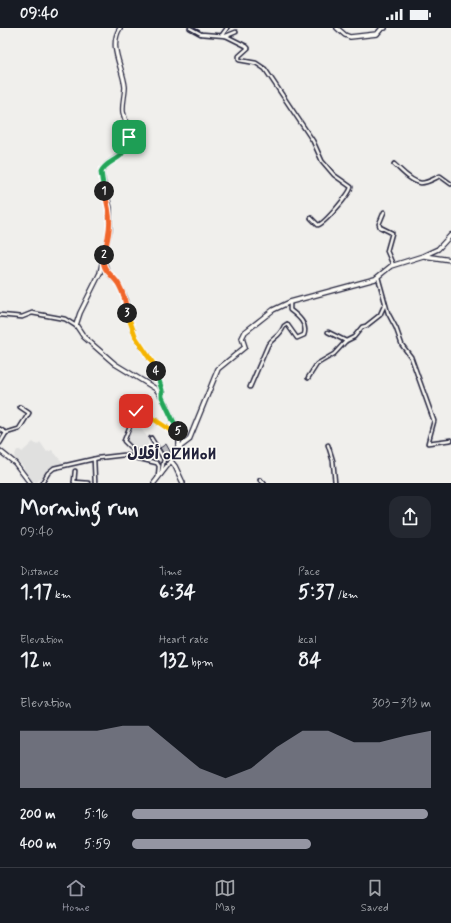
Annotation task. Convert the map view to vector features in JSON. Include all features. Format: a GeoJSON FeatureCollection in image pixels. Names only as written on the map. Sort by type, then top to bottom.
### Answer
{"type":"FeatureCollection","features":[{"type":"Feature","properties":{"kind":"main road"},"geometry":{"type":"LineString","coordinates":[[120,28],[115,36],[114,44],[123,76],[125,90],[124,113],[129,137],[126,147],[121,155],[105,166],[101,173],[110,208],[110,228],[100,273],[78,316],[76,327],[84,337],[115,364],[152,386],[162,397],[176,426],[179,436],[179,445],[170,461],[154,483]]}},
{"type":"Feature","properties":{"kind":"main road"},"geometry":{"type":"LineString","coordinates":[[337,28],[345,35],[350,37],[377,34],[382,28],[385,28]]}},
{"type":"Feature","properties":{"kind":"main road"},"geometry":{"type":"LineString","coordinates":[[177,450],[189,440],[218,370],[246,347],[242,338],[245,332],[274,310],[290,302],[375,279],[393,265],[423,256],[441,246],[451,235]]}},
{"type":"Feature","properties":{"kind":"main road"},"geometry":{"type":"LineString","coordinates":[[423,256],[451,260]]}},
{"type":"Feature","properties":{"kind":"main road"},"geometry":{"type":"LineString","coordinates":[[0,451],[15,463],[30,483]]}},
{"type":"Feature","properties":{"kind":"main road"},"geometry":{"type":"LineString","coordinates":[[170,461],[175,466],[182,483]]}},
{"type":"Feature","properties":{"kind":"street"},"geometry":{"type":"LineString","coordinates":[[190,28],[200,34],[226,36],[241,42],[248,48],[239,56],[239,60],[256,64],[265,69],[313,141],[322,161],[334,175],[351,187],[344,201],[323,224],[318,225],[311,218]]}},
{"type":"Feature","properties":{"kind":"street"},"geometry":{"type":"LineString","coordinates":[[222,35],[226,28]]}},
{"type":"Feature","properties":{"kind":"street"},"geometry":{"type":"LineString","coordinates":[[226,36],[236,32]]}},
{"type":"Feature","properties":{"kind":"street"},"geometry":{"type":"LineString","coordinates":[[394,164],[417,182],[426,182],[440,176],[451,184]]}},
{"type":"Feature","properties":{"kind":"street"},"geometry":{"type":"LineString","coordinates":[[384,212],[379,224],[380,227],[392,233],[387,251],[393,265]]}},
{"type":"Feature","properties":{"kind":"street"},"geometry":{"type":"LineString","coordinates":[[103,260],[108,273],[118,282],[125,297],[128,316],[136,338],[154,365],[162,390],[162,397]]}},
{"type":"Feature","properties":{"kind":"street"},"geometry":{"type":"LineString","coordinates":[[378,277],[385,303],[402,345],[413,362],[434,421],[428,444],[450,439]]}},
{"type":"Feature","properties":{"kind":"street"},"geometry":{"type":"LineString","coordinates":[[250,387],[268,345],[272,339],[280,335],[284,326],[287,324],[297,338],[304,335],[304,323],[290,310],[290,302]]}},
{"type":"Feature","properties":{"kind":"street"},"geometry":{"type":"LineString","coordinates":[[308,378],[317,364],[334,354],[346,341],[354,337],[362,327],[366,326],[380,315],[385,303]]}},
{"type":"Feature","properties":{"kind":"street"},"geometry":{"type":"LineString","coordinates":[[0,315],[22,316],[32,313],[66,319],[76,327]]}},
{"type":"Feature","properties":{"kind":"street"},"geometry":{"type":"LineString","coordinates":[[328,332],[346,341]]}},
{"type":"Feature","properties":{"kind":"street"},"geometry":{"type":"LineString","coordinates":[[0,442],[6,433],[19,429],[30,414],[20,407]]}},
{"type":"Feature","properties":{"kind":"street"},"geometry":{"type":"LineString","coordinates":[[140,458],[124,441],[136,411],[152,418],[179,436]]}},
{"type":"Feature","properties":{"kind":"street"},"geometry":{"type":"LineString","coordinates":[[0,429],[6,433]]}},
{"type":"Feature","properties":{"kind":"street"},"geometry":{"type":"LineString","coordinates":[[150,438],[164,459],[159,476]]}},
{"type":"Feature","properties":{"kind":"street"},"geometry":{"type":"LineString","coordinates":[[328,445],[333,461],[335,483]]}},
{"type":"Feature","properties":{"kind":"street"},"geometry":{"type":"LineString","coordinates":[[42,483],[48,473],[54,468],[94,459],[124,455],[157,462],[159,466],[159,476]]}},
{"type":"Feature","properties":{"kind":"street"},"geometry":{"type":"LineString","coordinates":[[94,459],[95,483]]}},
{"type":"Feature","properties":{"kind":"street"},"geometry":{"type":"LineString","coordinates":[[75,471],[74,483],[88,483]]}},
{"type":"Feature","properties":{"kind":"street"},"geometry":{"type":"LineString","coordinates":[[260,480],[264,483]]}},
{"type":"Feature","properties":{"kind":"shaded area"},"geometry":{"type":"Polygon","coordinates":[[[134,419],[148,438],[148,445],[137,453],[125,441],[134,419]]]}},
{"type":"Feature","properties":{"kind":"shaded area"},"geometry":{"type":"Polygon","coordinates":[[[33,442],[37,445],[40,442],[47,452],[52,450],[64,464],[54,466],[36,483],[31,480],[24,467],[14,457],[17,450],[22,452],[33,442]]]}},
{"type":"Feature","properties":{"kind":"building"},"geometry":{"type":"Polygon","coordinates":[[[166,444],[171,453],[167,459],[160,448],[166,444]]]}},
{"type":"Feature","properties":{"kind":"district","name":"أقلال ⴰⵇⵍⵍⴰⵍ"},"geometry":{"type":"Point","coordinates":[172,454]}},
{"type":"Feature","properties":{"kind":"route"},"geometry":{"type":"LineString","coordinates":[[129,137],[126,147],[121,155],[105,166],[101,173],[102,182],[110,208],[110,228],[103,260],[108,273],[118,282],[125,297],[128,316],[136,338],[142,350],[154,365],[162,390],[162,397],[176,426],[179,436],[152,418],[136,411]]}}]}
